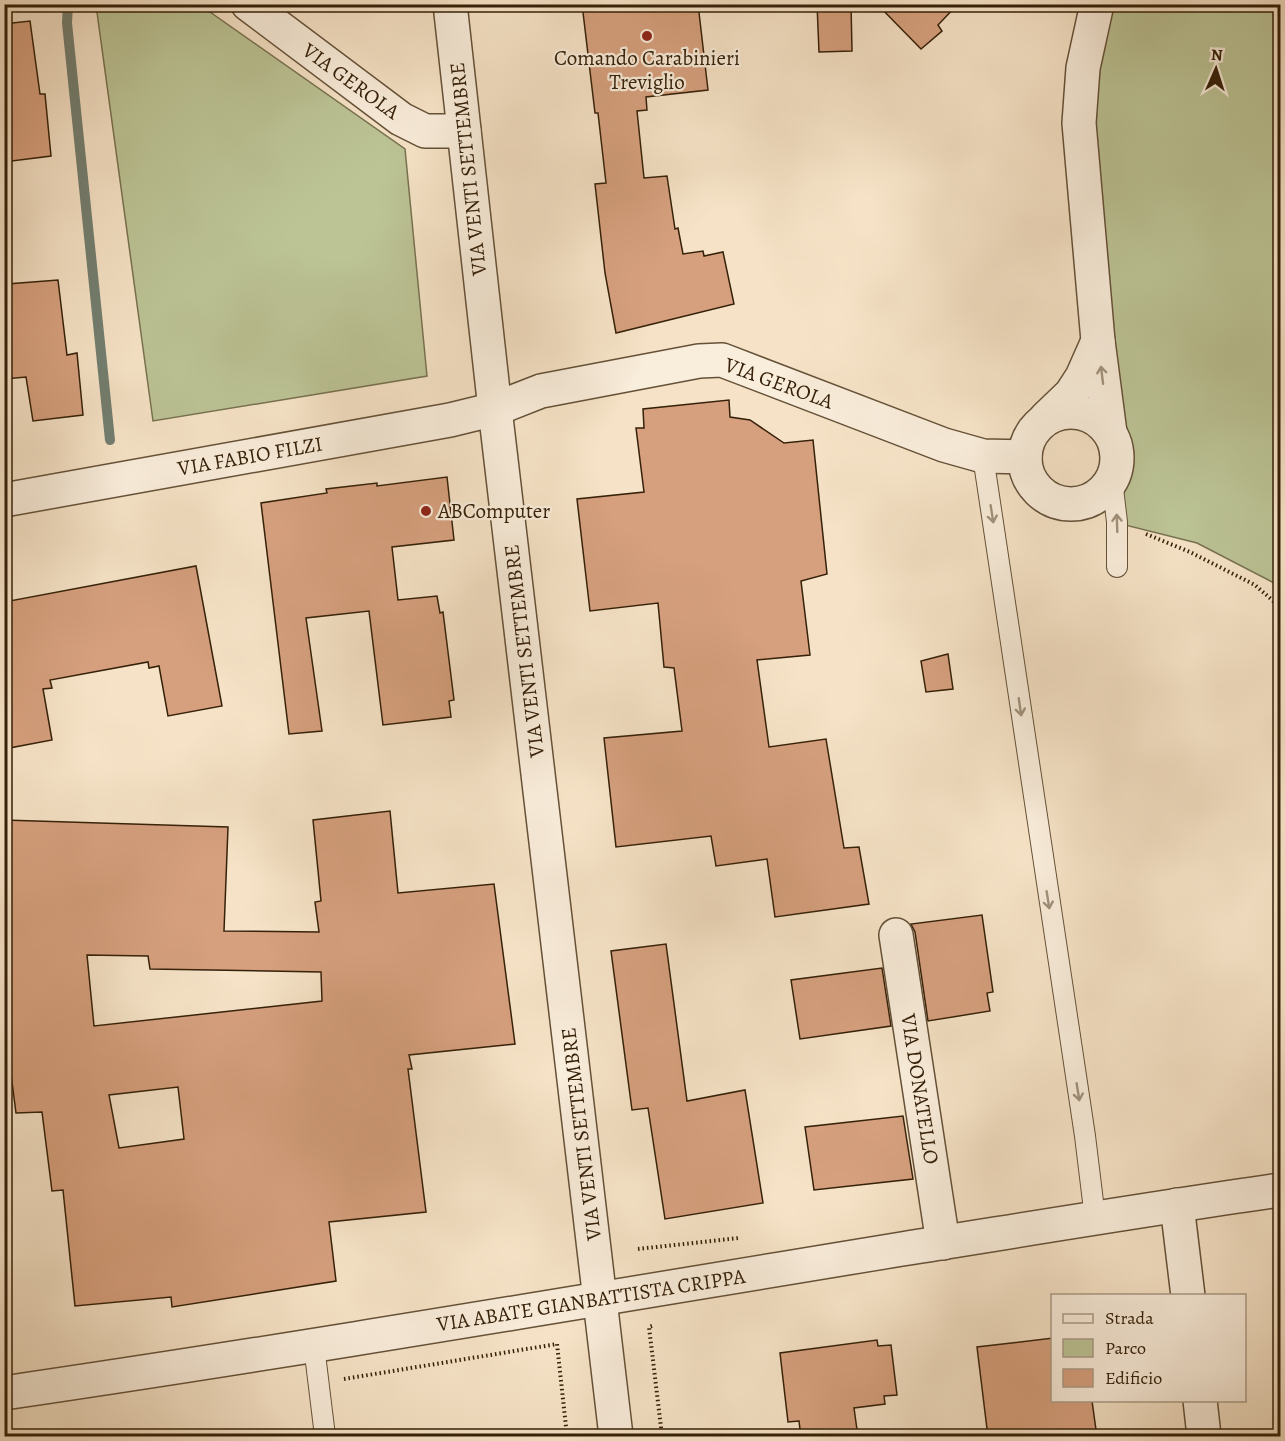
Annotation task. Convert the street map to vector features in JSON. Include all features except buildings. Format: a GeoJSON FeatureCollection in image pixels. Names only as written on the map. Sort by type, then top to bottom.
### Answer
{"type":"FeatureCollection","features":[{"type":"Feature","properties":{"kind":"street","name":"VIA GEROLA"},"geometry":{"type":"LineString","coordinates":[[249,4],[401,118],[425,131],[464,131]]}},
{"type":"Feature","properties":{"kind":"street","name":"VIA VENTI SETTEMBRE"},"geometry":{"type":"LineString","coordinates":[[450,4],[495,409],[616,1437]]}},
{"type":"Feature","properties":{"kind":"street"},"geometry":{"type":"LineString","coordinates":[[1096,4],[1083,68],[1079,123],[1098,342],[1110,433],[1117,456],[1112,480],[1102,492],[1089,501],[1074,504],[1059,502],[1045,496],[1034,486],[1027,472],[1024,457],[1027,442],[1035,429],[1071,394],[1098,342]]}},
{"type":"Feature","properties":{"kind":"street","name":"VIA GEROLA"},"geometry":{"type":"LineString","coordinates":[[495,409],[541,391],[699,361],[722,360],[944,445],[983,456],[1024,457]]}},
{"type":"Feature","properties":{"kind":"street","name":"VIA FABIO FILZI"},"geometry":{"type":"LineString","coordinates":[[4,500],[450,420],[495,409]]}},
{"type":"Feature","properties":{"kind":"street"},"geometry":{"type":"LineString","coordinates":[[1046,418],[1074,411],[1100,422],[1110,433]]}},
{"type":"Feature","properties":{"kind":"street","name":"VIA DONATELLO"},"geometry":{"type":"LineString","coordinates":[[896,935],[944,1243]]}},
{"type":"Feature","properties":{"kind":"street","name":"VIA ABATE GIANBATTISTA CRIPPA"},"geometry":{"type":"LineString","coordinates":[[4,1393],[314,1346],[1095,1218],[1281,1190]]}},
{"type":"Feature","properties":{"kind":"street"},"geometry":{"type":"LineString","coordinates":[[1177,1205],[1188,1294]]}},
{"type":"Feature","properties":{"kind":"street"},"geometry":{"type":"LineString","coordinates":[[1200,1402],[1204,1437]]}},
{"type":"Feature","properties":{"kind":"lane"},"geometry":{"type":"LineString","coordinates":[[983,456],[1095,1218]]}},
{"type":"Feature","properties":{"kind":"lane"},"geometry":{"type":"LineString","coordinates":[[1112,480],[1117,522],[1117,567]]}},
{"type":"Feature","properties":{"kind":"lane"},"geometry":{"type":"LineString","coordinates":[[314,1346],[325,1437]]}},
{"type":"Feature","properties":{"kind":"path"},"geometry":{"type":"LineString","coordinates":[[1117,522],[1190,552],[1255,585],[1281,606]]}},
{"type":"Feature","properties":{"kind":"path"},"geometry":{"type":"LineString","coordinates":[[649,1327],[662,1437]]}},
{"type":"Feature","properties":{"kind":"path"},"geometry":{"type":"LineString","coordinates":[[318,1383],[556,1344],[567,1437]]}},
{"type":"Feature","properties":{"kind":"green space"},"geometry":{"type":"Polygon","coordinates":[[[96,5],[200,5],[405,149],[427,376],[153,421],[96,5]]]}},
{"type":"Feature","properties":{"kind":"green space"},"geometry":{"type":"Polygon","coordinates":[[[1113,5],[1280,5],[1280,589],[1274,583],[1197,543],[1121,524],[1093,119],[1099,39],[1113,5]]]}},
{"type":"Feature","properties":{"kind":"waterway"},"geometry":{"type":"LineString","coordinates":[[68,4],[67,23],[110,440]]}},
{"type":"Feature","properties":{"kind":"place","name":"Comando Carabinieri Treviglio"},"geometry":{"type":"Point","coordinates":[647,36]}},
{"type":"Feature","properties":{"kind":"place","name":"ABComputer"},"geometry":{"type":"Point","coordinates":[426,511]}}]}
